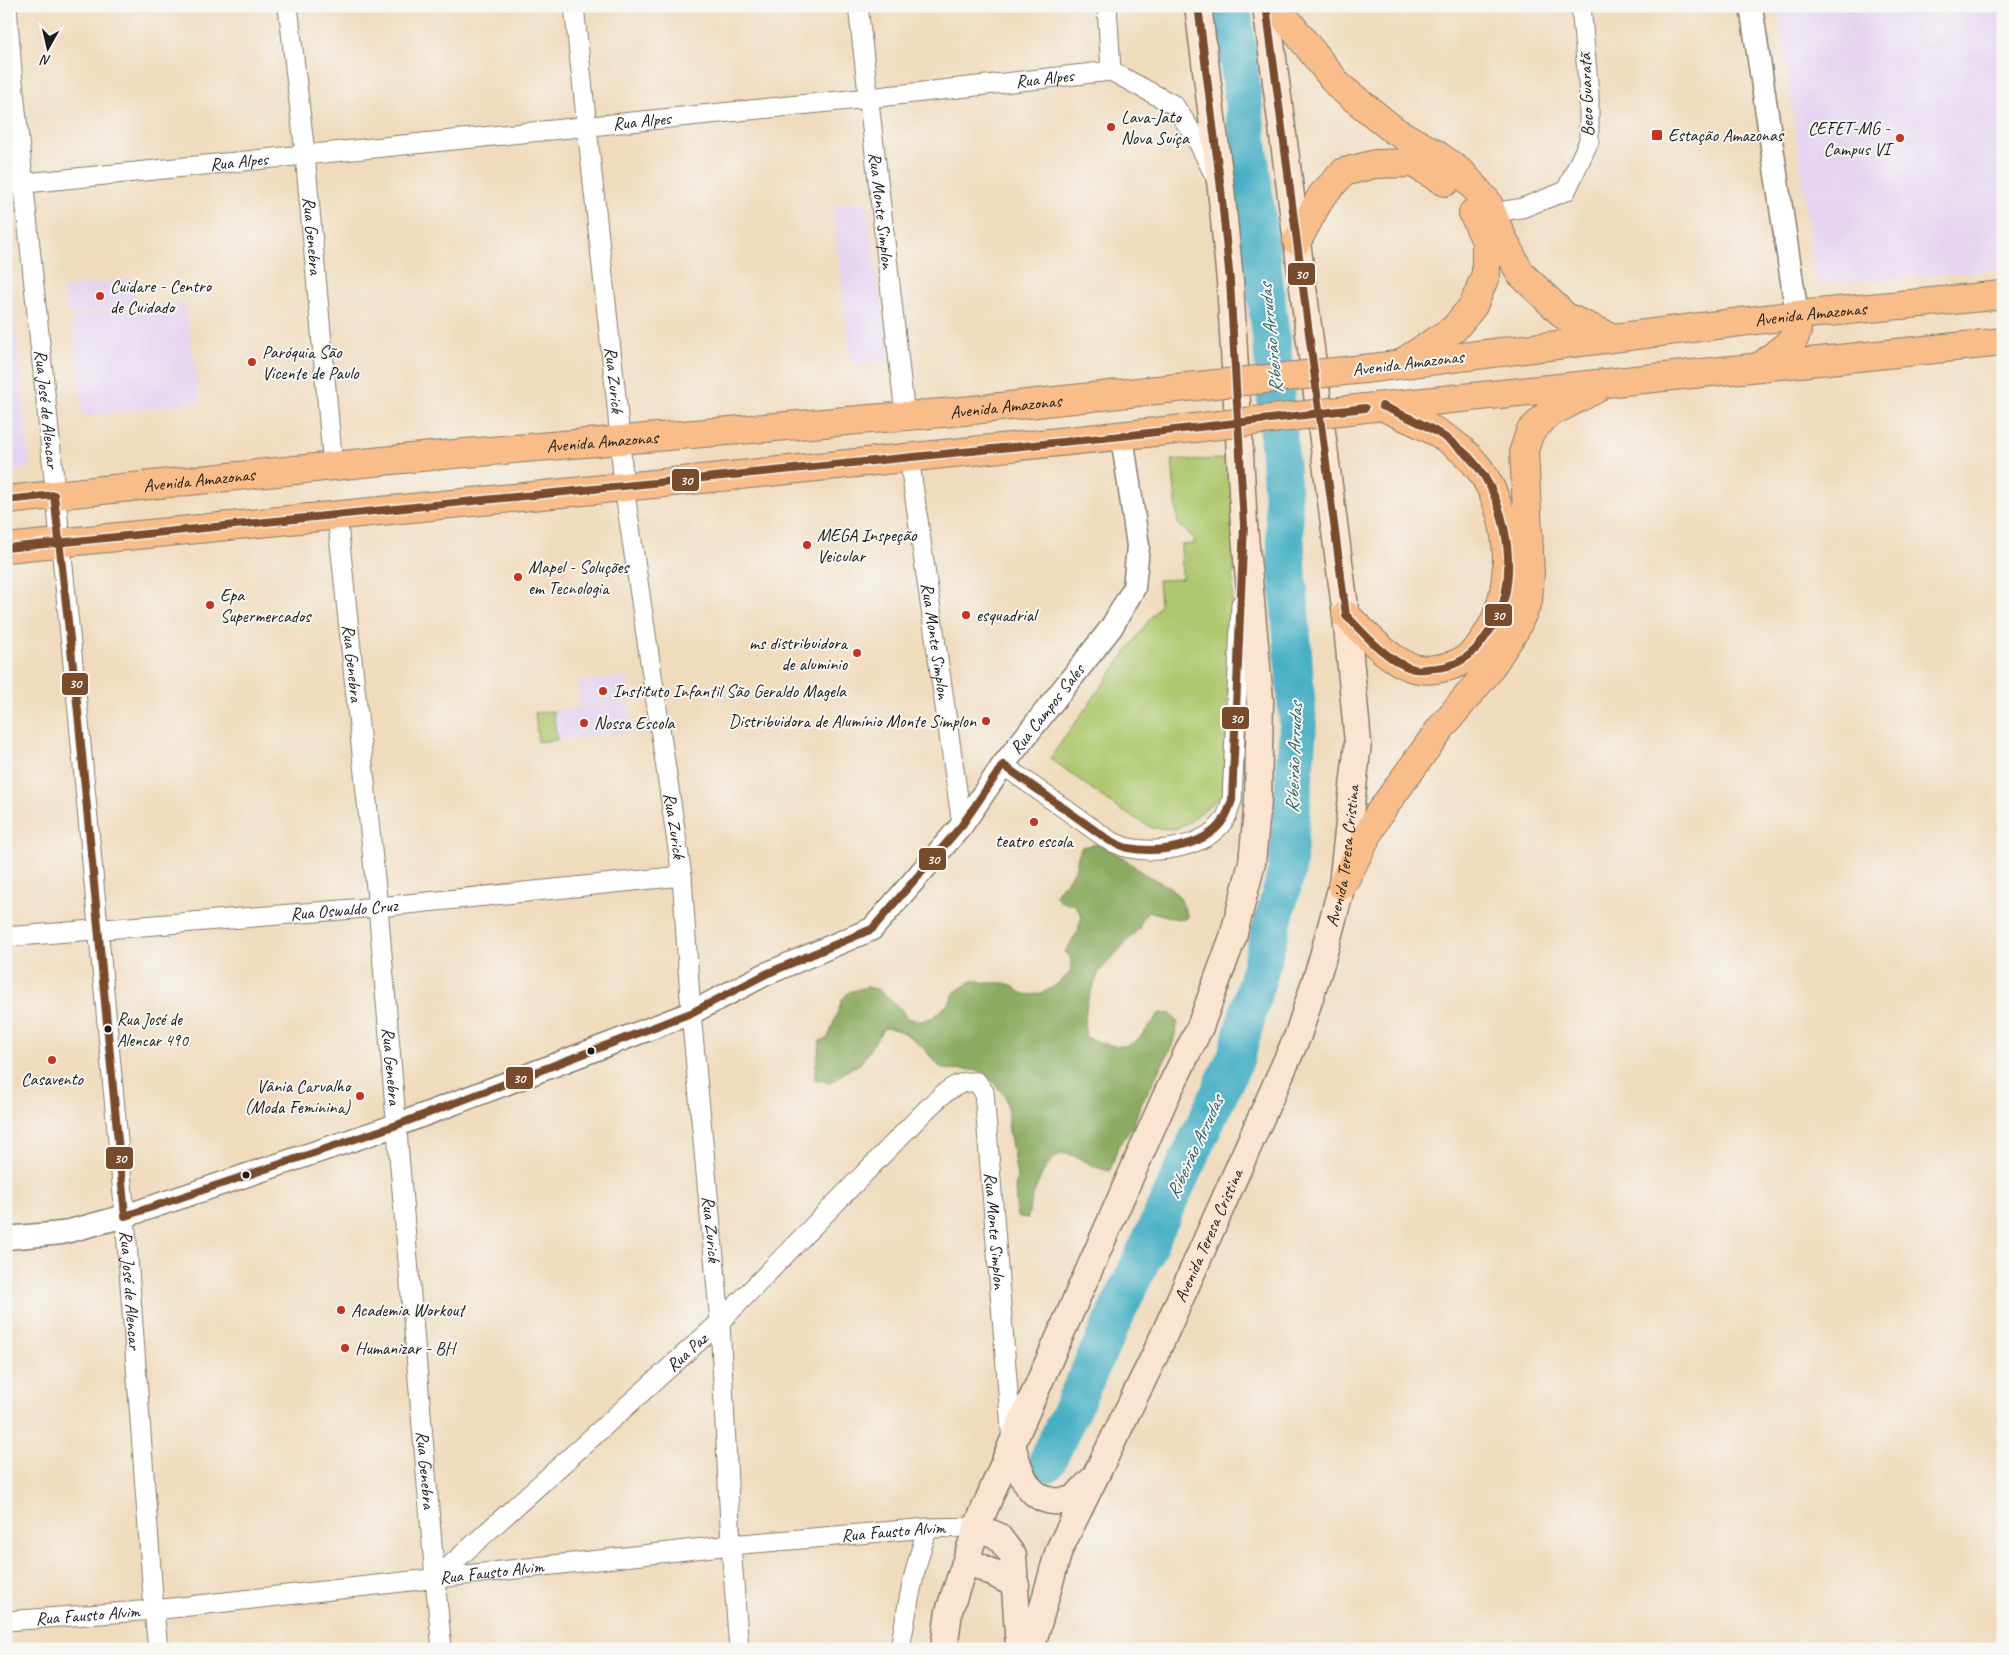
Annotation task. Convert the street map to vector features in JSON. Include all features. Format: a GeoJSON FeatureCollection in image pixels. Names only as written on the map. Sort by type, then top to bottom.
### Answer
{"type":"FeatureCollection","features":[{"type":"Feature","properties":{"kind":"main road"},"geometry":{"type":"LineString","coordinates":[[944,1649],[949,1611],[977,1527],[1166,1096],[1200,1026],[1234,937],[1252,863],[1258,800],[1260,700],[1244,525],[1230,281],[1221,189],[1198,6]]}},
{"type":"Feature","properties":{"kind":"main road","name":"Avenida Teresa Cristina"},"geometry":{"type":"LineString","coordinates":[[1031,1649],[1059,1550],[1155,1355],[1298,1035],[1322,960],[1342,885],[1358,743],[1346,615],[1266,6]]}},
{"type":"Feature","properties":{"kind":"main road"},"geometry":{"type":"LineString","coordinates":[[1276,6],[1339,86],[1395,131],[1436,154],[1462,173],[1488,202],[1520,273],[1566,317],[1618,336]]}},
{"type":"Feature","properties":{"kind":"main road"},"geometry":{"type":"LineString","coordinates":[[1297,241],[1322,194],[1344,172],[1376,164],[1413,163],[1447,183],[1470,206],[1486,241],[1486,274],[1473,306],[1454,329],[1399,364]]}},
{"type":"Feature","properties":{"kind":"main road","name":"Avenida Amazonas"},"geometry":{"type":"LineString","coordinates":[[6,500],[332,466],[905,415],[1364,369],[1768,318],[2003,295]]}},
{"type":"Feature","properties":{"kind":"main road"},"geometry":{"type":"LineString","coordinates":[[1758,366],[1794,339],[1797,331],[1797,315]]}},
{"type":"Feature","properties":{"kind":"main road"},"geometry":{"type":"LineString","coordinates":[[6,548],[1122,436],[1373,407],[2003,342]]}},
{"type":"Feature","properties":{"kind":"main road"},"geometry":{"type":"LineString","coordinates":[[1342,885],[1378,815],[1440,729],[1486,674],[1515,630],[1528,601],[1530,573],[1524,450],[1530,432],[1548,414],[1620,381]]}},
{"type":"Feature","properties":{"kind":"main road"},"geometry":{"type":"LineString","coordinates":[[1346,615],[1389,655],[1414,668],[1447,668],[1466,659],[1475,652],[1489,632],[1500,610],[1506,588],[1504,530],[1494,496],[1478,467],[1438,431],[1373,407]]}},
{"type":"Feature","properties":{"kind":"main road"},"geometry":{"type":"LineString","coordinates":[[1012,1444],[1020,1472],[1033,1493],[1052,1501],[1073,1500],[1094,1478]]}},
{"type":"Feature","properties":{"kind":"main road"},"geometry":{"type":"LineString","coordinates":[[977,1527],[998,1536],[1013,1556],[1016,1585],[1016,1631],[1019,1649]]}},
{"type":"Feature","properties":{"kind":"main road"},"geometry":{"type":"LineString","coordinates":[[966,1560],[1016,1585]]}},
{"type":"Feature","properties":{"kind":"street","name":"Rua José de Alencar"},"geometry":{"type":"LineString","coordinates":[[7,6],[12,72],[15,184],[60,543],[98,928],[125,1216],[158,1649]]}},
{"type":"Feature","properties":{"kind":"street","name":"Rua Genebra"},"geometry":{"type":"LineString","coordinates":[[288,6],[305,154],[332,466]]}},
{"type":"Feature","properties":{"kind":"street","name":"Rua Zurick"},"geometry":{"type":"LineString","coordinates":[[574,6],[624,487],[682,876],[691,1014],[720,1322],[731,1545],[740,1649]]}},
{"type":"Feature","properties":{"kind":"street","name":"Rua Monte Simplon"},"geometry":{"type":"LineString","coordinates":[[858,6],[905,415]]}},
{"type":"Feature","properties":{"kind":"street"},"geometry":{"type":"LineString","coordinates":[[1107,6],[1111,71],[1174,105],[1197,140],[1221,189]]}},
{"type":"Feature","properties":{"kind":"street","name":"Beco Guaratã"},"geometry":{"type":"LineString","coordinates":[[1492,213],[1522,208],[1566,191],[1589,141],[1589,94],[1581,6]]}},
{"type":"Feature","properties":{"kind":"street"},"geometry":{"type":"LineString","coordinates":[[1751,6],[1797,315]]}},
{"type":"Feature","properties":{"kind":"street","name":"Rua Alpes"},"geometry":{"type":"LineString","coordinates":[[15,184],[870,98],[1111,71]]}},
{"type":"Feature","properties":{"kind":"street","name":"Rua Campos Sales"},"geometry":{"type":"LineString","coordinates":[[6,1238],[62,1232],[125,1216],[397,1124],[691,1014],[766,974],[872,929],[962,825],[1003,764],[1111,628],[1134,588],[1138,546],[1122,436]]}},
{"type":"Feature","properties":{"kind":"street","name":"Rua Monte Simplon"},"geometry":{"type":"LineString","coordinates":[[909,457],[962,825]]}},
{"type":"Feature","properties":{"kind":"street","name":"Rua Genebra"},"geometry":{"type":"LineString","coordinates":[[338,515],[378,907],[442,1649]]}},
{"type":"Feature","properties":{"kind":"street"},"geometry":{"type":"LineString","coordinates":[[1003,764],[1110,841],[1128,848],[1171,849],[1202,838],[1215,829],[1226,816],[1232,800],[1236,758],[1244,525]]}},
{"type":"Feature","properties":{"kind":"street","name":"Rua Oswaldo Cruz"},"geometry":{"type":"LineString","coordinates":[[6,937],[98,928],[378,907],[682,876]]}},
{"type":"Feature","properties":{"kind":"street","name":"Rua Monte Simplon"},"geometry":{"type":"LineString","coordinates":[[924,1111],[952,1087],[967,1081],[977,1082],[984,1092],[1012,1444]]}},
{"type":"Feature","properties":{"kind":"street","name":"Rua Paz"},"geometry":{"type":"LineString","coordinates":[[435,1579],[720,1322],[924,1111]]}},
{"type":"Feature","properties":{"kind":"street","name":"Rua Fausto Alvim"},"geometry":{"type":"LineString","coordinates":[[6,1621],[154,1610],[731,1545],[928,1528],[977,1527]]}},
{"type":"Feature","properties":{"kind":"street"},"geometry":{"type":"LineString","coordinates":[[900,1649],[921,1548],[928,1528]]}},
{"type":"Feature","properties":{"kind":"shaded area","name":"CEFET-MG - Campus VI"},"geometry":{"type":"Polygon","coordinates":[[[1778,6],[2003,6],[2003,269],[1817,285],[1778,6]]]}},
{"type":"Feature","properties":{"kind":"shaded area"},"geometry":{"type":"Polygon","coordinates":[[[866,202],[890,359],[851,364],[833,205],[866,202]]]}},
{"type":"Feature","properties":{"kind":"shaded area"},"geometry":{"type":"Polygon","coordinates":[[[6,239],[30,464],[18,472],[6,474],[6,239]]]}},
{"type":"Feature","properties":{"kind":"shaded area","name":"Cuidare - Centro de Cuidado"},"geometry":{"type":"Polygon","coordinates":[[[133,278],[137,305],[67,314],[63,288],[133,278]]]}},
{"type":"Feature","properties":{"kind":"shaded area"},"geometry":{"type":"Polygon","coordinates":[[[185,302],[200,402],[83,416],[71,316],[185,302]]]}},
{"type":"Feature","properties":{"kind":"shaded area","name":"Instituto Infantil São Geraldo Magela"},"geometry":{"type":"Polygon","coordinates":[[[627,677],[630,701],[580,707],[577,682],[627,677]]]}},
{"type":"Feature","properties":{"kind":"shaded area","name":"Nossa Escola"},"geometry":{"type":"Polygon","coordinates":[[[629,703],[632,732],[538,742],[535,713],[629,703]]]}},
{"type":"Feature","properties":{"kind":"green space"},"geometry":{"type":"Polygon","coordinates":[[[1230,459],[1235,532],[1224,794],[1189,822],[1175,829],[1152,828],[1117,808],[1050,758],[1160,605],[1158,580],[1182,579],[1181,545],[1194,544],[1194,538],[1178,524],[1172,460],[1230,459]]]}},
{"type":"Feature","properties":{"kind":"green space"},"geometry":{"type":"Polygon","coordinates":[[[553,711],[557,740],[538,742],[535,713],[553,711]]]}},
{"type":"Feature","properties":{"kind":"green space"},"geometry":{"type":"Polygon","coordinates":[[[1098,844],[1121,856],[1144,874],[1170,887],[1180,898],[1188,917],[1181,920],[1148,911],[1142,918],[1140,927],[1099,972],[1087,1002],[1084,1024],[1086,1037],[1109,1045],[1121,1046],[1133,1043],[1139,1038],[1160,1013],[1171,1014],[1178,1023],[1172,1046],[1139,1108],[1133,1127],[1118,1146],[1110,1171],[1067,1154],[1059,1155],[1052,1160],[1040,1178],[1035,1189],[1028,1218],[1017,1217],[1015,1189],[1017,1176],[1008,1125],[1008,1108],[1005,1096],[984,1072],[942,1069],[910,1037],[894,1029],[884,1028],[860,1064],[830,1083],[815,1079],[820,1041],[828,1038],[842,1000],[849,992],[867,987],[877,989],[901,1009],[907,1018],[921,1021],[934,1017],[949,1003],[955,992],[975,979],[987,983],[1009,984],[1020,992],[1029,995],[1043,992],[1056,985],[1072,970],[1070,956],[1065,952],[1077,933],[1082,916],[1074,904],[1061,902],[1055,895],[1075,870],[1082,847],[1098,844]]]}},
{"type":"Feature","properties":{"kind":"waterway","name":"Ribeirão Arrudas"},"geometry":{"type":"LineString","coordinates":[[1046,1464],[1236,1057],[1287,870],[1298,726],[1273,355],[1232,6]]}},
{"type":"Feature","properties":{"kind":"transit line","name":"30"},"geometry":{"type":"LineString","coordinates":[[6,500],[54,495],[78,712],[125,1216],[397,1125],[691,1013],[766,974],[872,929],[962,825],[1003,765],[1110,841],[1124,847],[1154,850],[1197,841],[1219,826],[1232,800],[1244,525],[1230,281],[1221,189],[1198,6]]}},
{"type":"Feature","properties":{"kind":"transit line","name":"30"},"geometry":{"type":"LineString","coordinates":[[1266,6],[1346,615],[1386,654],[1405,666],[1419,670],[1449,666],[1461,661],[1476,648],[1485,638],[1501,609],[1505,596],[1508,563],[1507,545],[1500,511],[1486,479],[1477,466],[1457,446],[1433,430],[1382,406]]}},
{"type":"Feature","properties":{"kind":"transit line","name":"30"},"geometry":{"type":"LineString","coordinates":[[6,548],[1122,436],[1365,408]]}},
{"type":"Feature","properties":{"kind":"place","name":"Lava-Jato Nova Suíça"},"geometry":{"type":"Point","coordinates":[1111,127]}},
{"type":"Feature","properties":{"kind":"place","name":"Estação Amazonas"},"geometry":{"type":"Point","coordinates":[1657,135]}},
{"type":"Feature","properties":{"kind":"place","name":"CEFET-MG - Campus VI"},"geometry":{"type":"Point","coordinates":[1900,138]}},
{"type":"Feature","properties":{"kind":"place","name":"Cuidare - Centro de Cuidado"},"geometry":{"type":"Point","coordinates":[100,296]}},
{"type":"Feature","properties":{"kind":"place","name":"Paróquia São Vicente de Paulo"},"geometry":{"type":"Point","coordinates":[252,362]}},
{"type":"Feature","properties":{"kind":"place","name":"MEGA Inspeção Veicular"},"geometry":{"type":"Point","coordinates":[807,545]}},
{"type":"Feature","properties":{"kind":"place","name":"Mapel - Soluções em Tecnologia"},"geometry":{"type":"Point","coordinates":[518,577]}},
{"type":"Feature","properties":{"kind":"place","name":"Epa Supermercados"},"geometry":{"type":"Point","coordinates":[210,605]}},
{"type":"Feature","properties":{"kind":"place","name":"esquadrial"},"geometry":{"type":"Point","coordinates":[966,615]}},
{"type":"Feature","properties":{"kind":"place","name":"ms distribuidora de aluminio"},"geometry":{"type":"Point","coordinates":[857,653]}},
{"type":"Feature","properties":{"kind":"place","name":"Instituto Infantil São Geraldo Magela"},"geometry":{"type":"Point","coordinates":[603,691]}},
{"type":"Feature","properties":{"kind":"place","name":"Distribuidora de Alumínio Monte Simplon"},"geometry":{"type":"Point","coordinates":[986,721]}},
{"type":"Feature","properties":{"kind":"place","name":"Nossa Escola"},"geometry":{"type":"Point","coordinates":[584,723]}},
{"type":"Feature","properties":{"kind":"place","name":"teatro escola"},"geometry":{"type":"Point","coordinates":[1034,822]}},
{"type":"Feature","properties":{"kind":"place","name":"Rua José de Alencar 490"},"geometry":{"type":"Point","coordinates":[108,1029]}},
{"type":"Feature","properties":{"kind":"place","name":"Casavento"},"geometry":{"type":"Point","coordinates":[52,1060]}},
{"type":"Feature","properties":{"kind":"place","name":"Vânia Carvalho (Moda Feminina)"},"geometry":{"type":"Point","coordinates":[360,1096]}},
{"type":"Feature","properties":{"kind":"place","name":"Academia Workout"},"geometry":{"type":"Point","coordinates":[341,1310]}},
{"type":"Feature","properties":{"kind":"place","name":"Humanizar - BH"},"geometry":{"type":"Point","coordinates":[345,1348]}}]}
